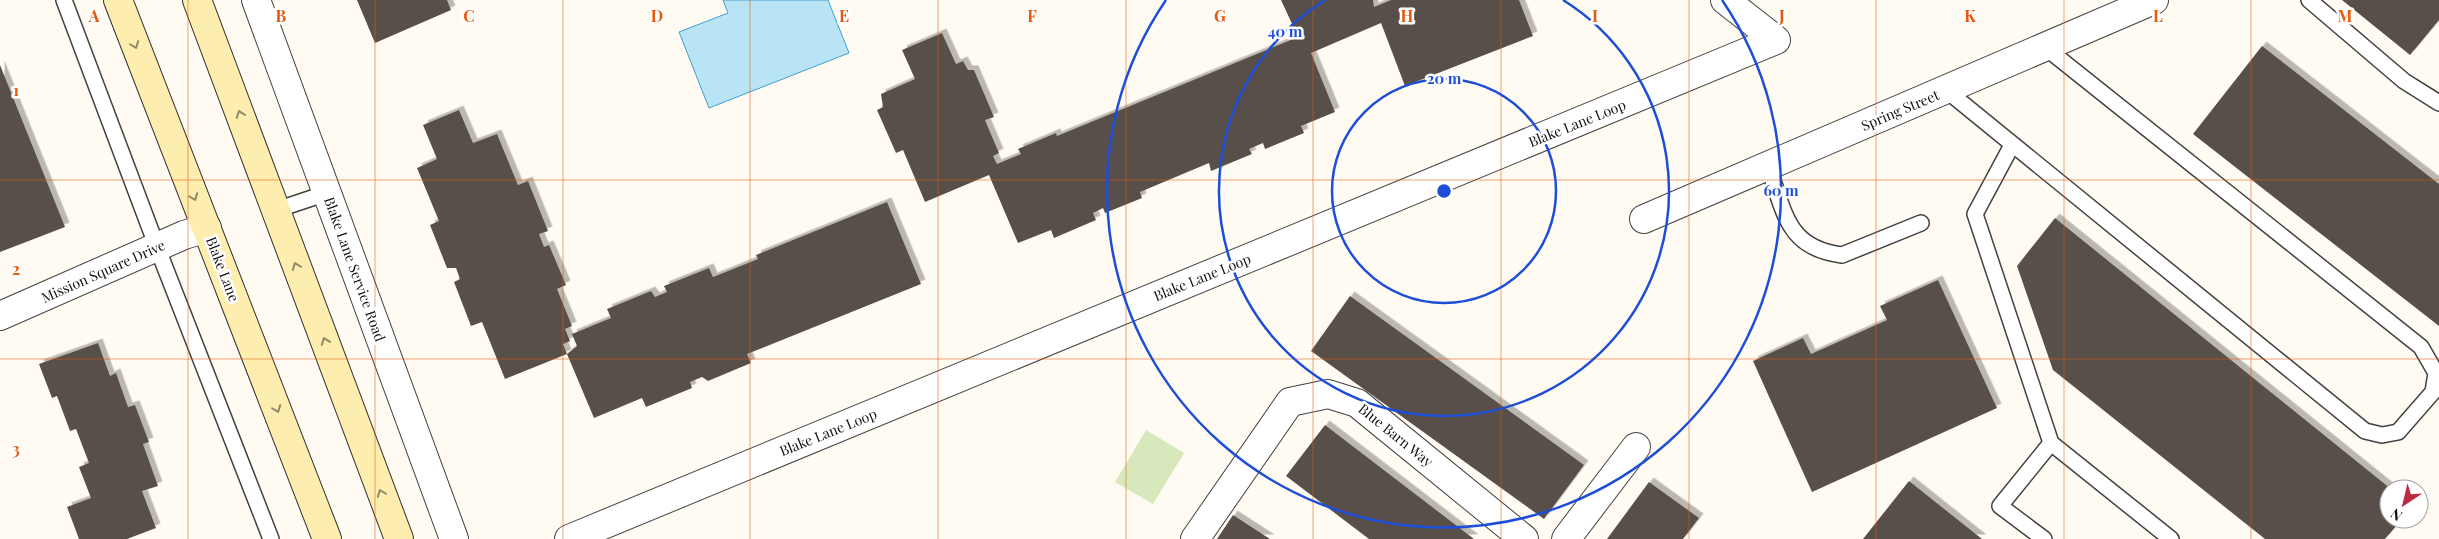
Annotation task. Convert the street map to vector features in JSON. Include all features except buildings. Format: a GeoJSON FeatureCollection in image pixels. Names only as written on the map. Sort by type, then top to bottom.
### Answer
{"type":"FeatureCollection","features":[{"type":"Feature","properties":{"kind":"main road","name":"Blake Lane"},"geometry":{"type":"LineString","coordinates":[[118,0],[327,539]]}},
{"type":"Feature","properties":{"kind":"main road"},"geometry":{"type":"LineString","coordinates":[[197,0],[398,539]]}},
{"type":"Feature","properties":{"kind":"street","name":"Blake Lane Service Road"},"geometry":{"type":"LineString","coordinates":[[256,0],[454,539]]}},
{"type":"Feature","properties":{"kind":"street","name":"Blake Lane Loop"},"geometry":{"type":"LineString","coordinates":[[569,539],[1776,40],[1725,0]]}},
{"type":"Feature","properties":{"kind":"street","name":"Spring Street"},"geometry":{"type":"LineString","coordinates":[[1644,219],[2154,0]]}},
{"type":"Feature","properties":{"kind":"street","name":"Mission Square Drive"},"geometry":{"type":"LineString","coordinates":[[0,316],[157,247],[206,228]]}},
{"type":"Feature","properties":{"kind":"street","name":"Blue Barn Way"},"geometry":{"type":"LineString","coordinates":[[1195,539],[1290,402],[1328,394],[1357,402],[1524,539]]}},
{"type":"Feature","properties":{"kind":"street"},"geometry":{"type":"LineString","coordinates":[[1566,539],[1636,447]]}},
{"type":"Feature","properties":{"kind":"lane"},"geometry":{"type":"LineString","coordinates":[[64,0],[270,539]]}},
{"type":"Feature","properties":{"kind":"lane"},"geometry":{"type":"LineString","coordinates":[[2309,0],[2404,81],[2439,103]]}},
{"type":"Feature","properties":{"kind":"lane"},"geometry":{"type":"LineString","coordinates":[[1946,90],[2365,431],[2382,436],[2398,432],[2433,392],[2436,372],[2421,347],[2046,48]]}},
{"type":"Feature","properties":{"kind":"lane"},"geometry":{"type":"LineString","coordinates":[[2012,145],[1975,214],[2051,443],[2171,539]]}},
{"type":"Feature","properties":{"kind":"lane"},"geometry":{"type":"LineString","coordinates":[[1768,166],[1790,226],[1803,243],[1828,253],[1842,255],[1921,224]]}},
{"type":"Feature","properties":{"kind":"lane"},"geometry":{"type":"LineString","coordinates":[[276,210],[326,193]]}},
{"type":"Feature","properties":{"kind":"lane"},"geometry":{"type":"LineString","coordinates":[[2044,539],[2000,506],[2051,443]]}},
{"type":"Feature","properties":{"kind":"green space"},"geometry":{"type":"Polygon","coordinates":[[[1146,430],[1184,453],[1153,504],[1115,482],[1146,430]]]}},
{"type":"Feature","properties":{"kind":"water"},"geometry":{"type":"Polygon","coordinates":[[[723,0],[828,0],[849,53],[709,108],[679,32],[728,13],[723,0]]]}}]}
